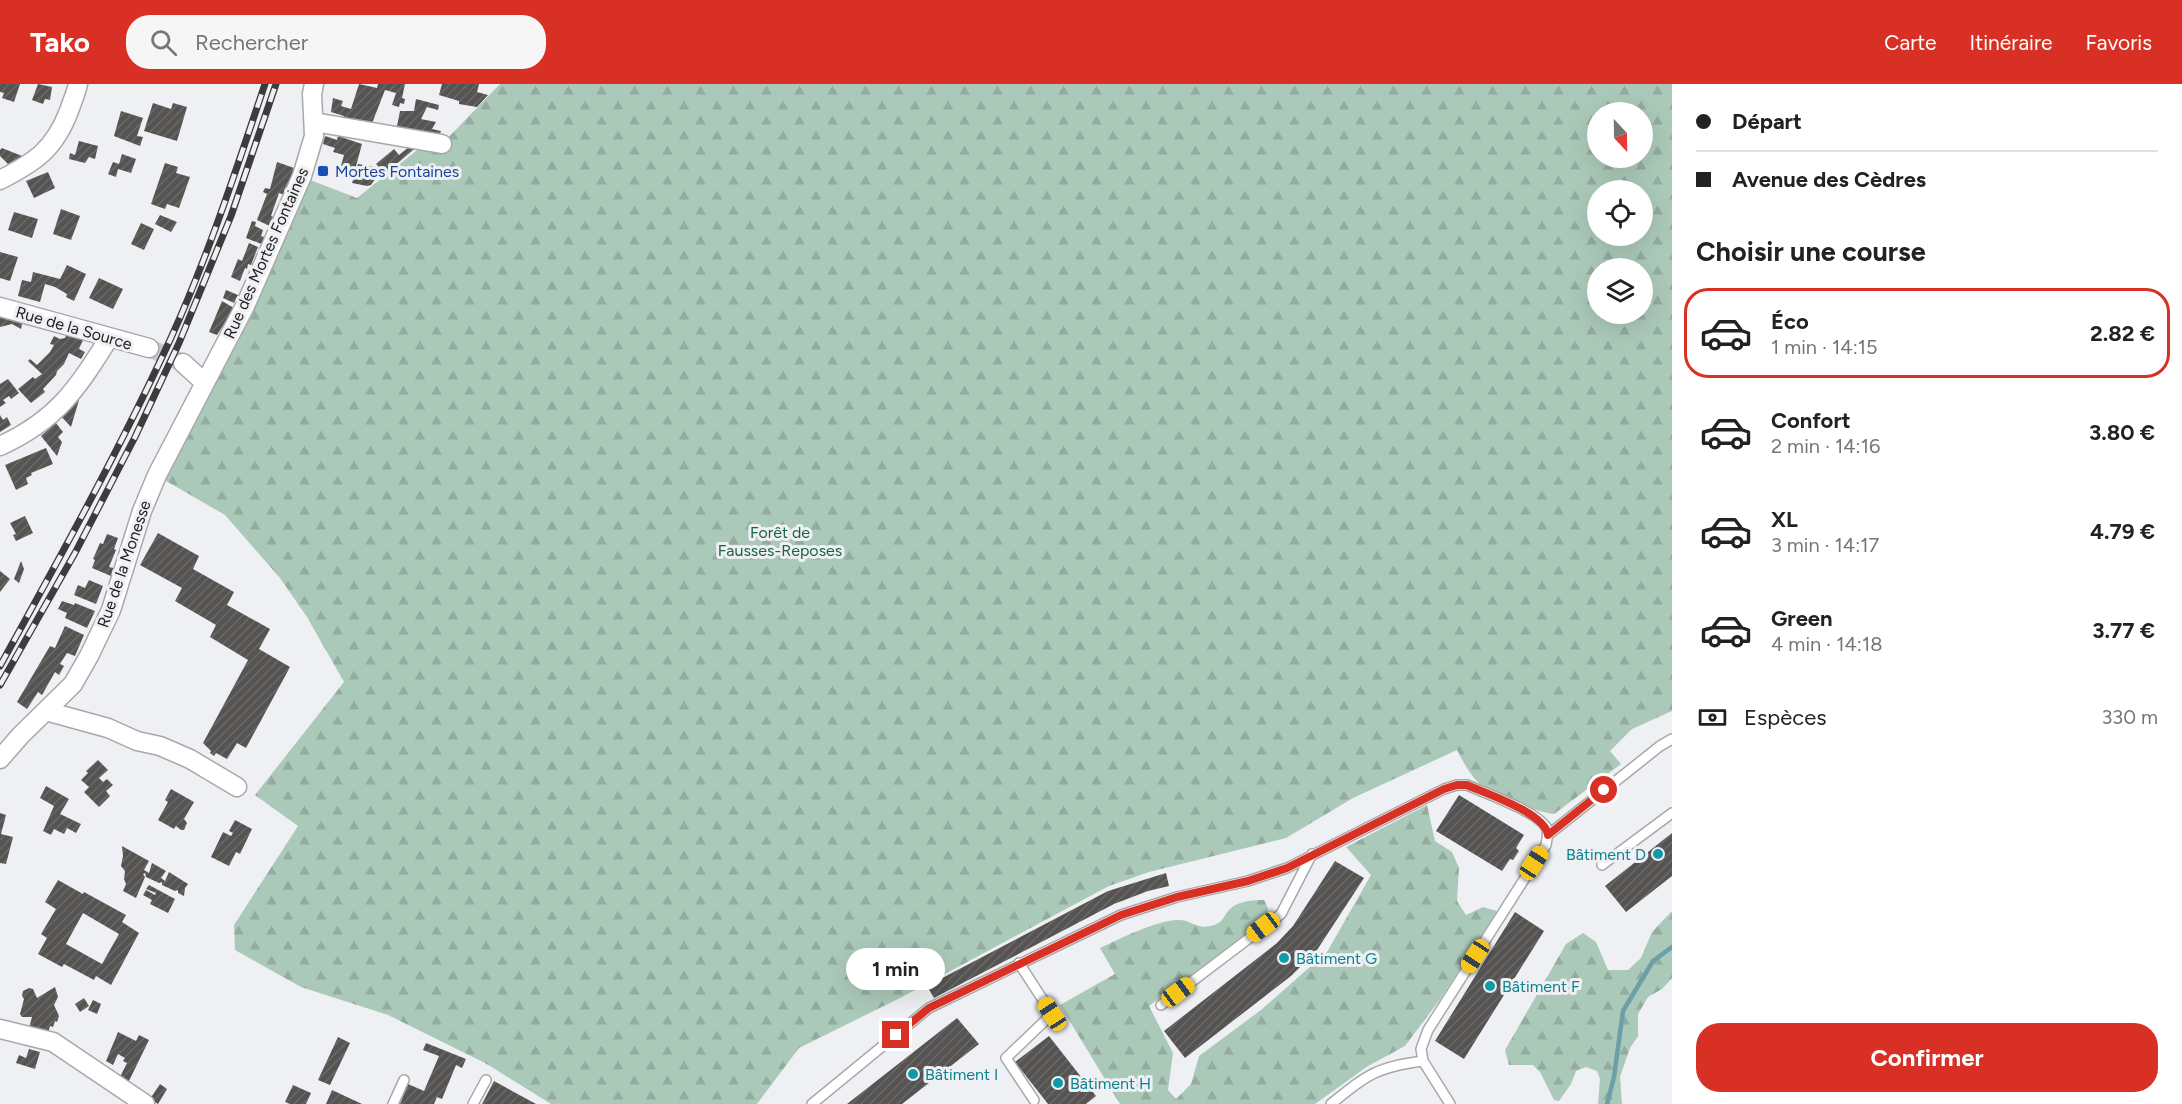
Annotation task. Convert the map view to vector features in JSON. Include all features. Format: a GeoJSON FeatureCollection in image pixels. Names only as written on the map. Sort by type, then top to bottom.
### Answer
{"type":"FeatureCollection","features":[{"type":"Feature","properties":{"kind":"street"},"geometry":{"type":"LineString","coordinates":[[0,180],[29,164],[46,151],[64,124],[78,84]]}},
{"type":"Feature","properties":{"kind":"street","name":"Rue des Mortes Fontaines"},"geometry":{"type":"LineString","coordinates":[[205,382],[245,306],[302,176],[314,136],[312,94],[314,84]]}},
{"type":"Feature","properties":{"kind":"street"},"geometry":{"type":"LineString","coordinates":[[314,122],[442,144]]}},
{"type":"Feature","properties":{"kind":"street","name":"Rue de la Source"},"geometry":{"type":"LineString","coordinates":[[0,307],[149,348]]}},
{"type":"Feature","properties":{"kind":"street"},"geometry":{"type":"LineString","coordinates":[[0,446],[21,436],[53,414],[72,395],[109,338]]}},
{"type":"Feature","properties":{"kind":"street"},"geometry":{"type":"LineString","coordinates":[[183,363],[205,382]]}},
{"type":"Feature","properties":{"kind":"street","name":"Rue de la Monesse"},"geometry":{"type":"LineString","coordinates":[[0,759],[73,684],[89,656],[111,610],[142,511],[157,475],[205,382]]}},
{"type":"Feature","properties":{"kind":"street"},"geometry":{"type":"LineString","coordinates":[[46,711],[108,728],[137,741],[160,746],[190,759],[237,787]]}},
{"type":"Feature","properties":{"kind":"street"},"geometry":{"type":"LineString","coordinates":[[0,1029],[53,1042],[145,1104]]}},
{"type":"Feature","properties":{"kind":"lane"},"geometry":{"type":"LineString","coordinates":[[1548,835],[1660,746],[1672,739]]}},
{"type":"Feature","properties":{"kind":"lane"},"geometry":{"type":"LineString","coordinates":[[812,1104],[929,1008],[1019,963],[1121,915],[1177,897],[1248,881],[1287,868],[1444,789],[1467,785],[1527,812],[1543,823],[1548,835],[1546,845],[1428,1030],[1421,1049],[1423,1061],[1450,1104]]}},
{"type":"Feature","properties":{"kind":"lane"},"geometry":{"type":"LineString","coordinates":[[1602,865],[1672,813]]}},
{"type":"Feature","properties":{"kind":"lane"},"geometry":{"type":"LineString","coordinates":[[1161,1005],[1281,914],[1312,854]]}},
{"type":"Feature","properties":{"kind":"lane"},"geometry":{"type":"LineString","coordinates":[[1019,963],[1052,1014],[1006,1058],[1034,1100]]}},
{"type":"Feature","properties":{"kind":"lane"},"geometry":{"type":"LineString","coordinates":[[1331,1104],[1371,1073],[1393,1065],[1423,1061]]}},
{"type":"Feature","properties":{"kind":"lane"},"geometry":{"type":"LineString","coordinates":[[393,1104],[404,1080]]}},
{"type":"Feature","properties":{"kind":"lane"},"geometry":{"type":"LineString","coordinates":[[473,1104],[486,1080]]}},
{"type":"Feature","properties":{"kind":"green space","name":"Forêt de Fausses-Reposes"},"geometry":{"type":"Polygon","coordinates":[[[500,84],[1672,84],[1672,711],[1632,729],[1610,751],[1621,764],[1554,814],[1518,804],[1484,788],[1476,780],[1457,750],[1353,798],[1286,838],[1149,872],[1109,886],[902,997],[799,1048],[757,1104],[551,1104],[485,1063],[388,1015],[301,987],[235,950],[234,925],[298,826],[255,795],[344,682],[307,617],[280,578],[225,515],[161,478],[310,180],[357,198],[426,143],[442,144],[500,84]]]}},
{"type":"Feature","properties":{"kind":"green space"},"geometry":{"type":"Polygon","coordinates":[[[1427,805],[1435,841],[1452,852],[1459,868],[1457,901],[1466,915],[1483,907],[1497,911],[1441,998],[1405,1046],[1368,1066],[1315,1104],[1120,1104],[1060,1005],[1115,974],[1100,948],[1159,923],[1183,920],[1203,927],[1214,925],[1220,922],[1237,904],[1264,900],[1268,908],[1267,918],[1149,1006],[1173,1053],[1168,1090],[1176,1099],[1191,1084],[1199,1056],[1261,1010],[1327,952],[1371,875],[1346,847],[1427,805]]]}},
{"type":"Feature","properties":{"kind":"green space"},"geometry":{"type":"Polygon","coordinates":[[[1672,911],[1672,978],[1662,989],[1648,997],[1638,1014],[1638,1036],[1630,1048],[1620,1077],[1622,1104],[1598,1104],[1600,1079],[1597,1071],[1586,1067],[1576,1071],[1571,1084],[1559,1101],[1554,1100],[1540,1072],[1533,1065],[1509,1065],[1505,1050],[1566,944],[1583,933],[1596,942],[1608,970],[1628,970],[1641,958],[1652,932],[1672,911]]]}},
{"type":"Feature","properties":{"kind":"building"},"geometry":{"type":"Polygon","coordinates":[[[0,84],[20,84],[14,102],[2,98],[4,93],[0,92],[0,84]]]}},
{"type":"Feature","properties":{"kind":"building"},"geometry":{"type":"Polygon","coordinates":[[[38,84],[52,87],[50,100],[45,99],[43,104],[32,100],[38,84]]]}},
{"type":"Feature","properties":{"kind":"building"},"geometry":{"type":"Polygon","coordinates":[[[359,84],[377,88],[378,84],[405,84],[402,98],[405,99],[404,104],[400,103],[399,107],[392,105],[396,93],[385,90],[371,126],[342,120],[344,116],[331,112],[333,98],[343,101],[341,106],[351,109],[359,84]]]}},
{"type":"Feature","properties":{"kind":"building"},"geometry":{"type":"Polygon","coordinates":[[[442,84],[479,84],[477,92],[488,95],[477,107],[459,104],[459,101],[439,95],[442,84]]]}},
{"type":"Feature","properties":{"kind":"building"},"geometry":{"type":"Polygon","coordinates":[[[416,99],[439,105],[438,110],[427,107],[421,119],[436,122],[432,129],[441,131],[438,138],[396,131],[400,111],[414,111],[416,99]]]}},
{"type":"Feature","properties":{"kind":"building"},"geometry":{"type":"Polygon","coordinates":[[[153,103],[171,109],[173,103],[187,107],[177,141],[144,131],[153,103]]]}},
{"type":"Feature","properties":{"kind":"building"},"geometry":{"type":"Polygon","coordinates":[[[121,111],[143,118],[137,136],[143,137],[140,146],[114,136],[121,111]]]}},
{"type":"Feature","properties":{"kind":"building"},"geometry":{"type":"Polygon","coordinates":[[[325,136],[337,140],[338,136],[362,144],[353,177],[339,173],[344,155],[333,152],[335,148],[323,144],[325,136]]]}},
{"type":"Feature","properties":{"kind":"building"},"geometry":{"type":"Polygon","coordinates":[[[79,141],[98,146],[95,159],[89,157],[85,163],[69,159],[70,153],[75,155],[79,141]]]}},
{"type":"Feature","properties":{"kind":"building"},"geometry":{"type":"Polygon","coordinates":[[[420,144],[385,174],[376,164],[394,149],[399,155],[409,147],[420,144]]]}},
{"type":"Feature","properties":{"kind":"building"},"geometry":{"type":"Polygon","coordinates":[[[2,148],[22,156],[8,164],[0,156],[2,148]]]}},
{"type":"Feature","properties":{"kind":"building"},"geometry":{"type":"Polygon","coordinates":[[[122,154],[136,159],[131,173],[118,169],[116,177],[108,174],[113,162],[119,164],[122,154]]]}},
{"type":"Feature","properties":{"kind":"building"},"geometry":{"type":"Polygon","coordinates":[[[277,162],[294,168],[285,195],[279,193],[271,216],[277,218],[274,228],[257,220],[267,194],[263,192],[265,188],[270,189],[277,162]]]}},
{"type":"Feature","properties":{"kind":"building"},"geometry":{"type":"Polygon","coordinates":[[[165,163],[178,167],[176,173],[190,177],[179,208],[167,204],[165,209],[151,204],[165,163]]]}},
{"type":"Feature","properties":{"kind":"building"},"geometry":{"type":"Polygon","coordinates":[[[358,164],[376,167],[375,170],[380,172],[371,185],[352,183],[358,164]]]}},
{"type":"Feature","properties":{"kind":"building"},"geometry":{"type":"Polygon","coordinates":[[[48,172],[55,188],[34,198],[26,181],[48,172]]]}},
{"type":"Feature","properties":{"kind":"building"},"geometry":{"type":"Polygon","coordinates":[[[61,209],[80,216],[71,240],[53,234],[61,209]]]}},
{"type":"Feature","properties":{"kind":"building"},"geometry":{"type":"Polygon","coordinates":[[[14,212],[38,219],[32,238],[8,230],[14,212]]]}},
{"type":"Feature","properties":{"kind":"building"},"geometry":{"type":"Polygon","coordinates":[[[160,215],[177,222],[171,232],[155,224],[160,215]]]}},
{"type":"Feature","properties":{"kind":"building"},"geometry":{"type":"Polygon","coordinates":[[[252,221],[256,222],[255,226],[263,230],[261,236],[268,238],[264,245],[246,238],[252,221]]]}},
{"type":"Feature","properties":{"kind":"building"},"geometry":{"type":"Polygon","coordinates":[[[141,223],[154,229],[144,250],[131,244],[141,223]]]}},
{"type":"Feature","properties":{"kind":"building"},"geometry":{"type":"Polygon","coordinates":[[[249,243],[258,247],[251,265],[248,264],[247,269],[245,268],[240,281],[231,277],[238,259],[242,261],[249,243]]]}},
{"type":"Feature","properties":{"kind":"building"},"geometry":{"type":"Polygon","coordinates":[[[0,252],[18,257],[10,281],[0,278],[0,252]]]}},
{"type":"Feature","properties":{"kind":"building"},"geometry":{"type":"Polygon","coordinates":[[[67,265],[86,274],[74,301],[66,297],[67,294],[45,284],[40,302],[18,296],[22,280],[31,282],[33,272],[60,279],[67,265]]]}},
{"type":"Feature","properties":{"kind":"building"},"geometry":{"type":"Polygon","coordinates":[[[99,278],[123,289],[113,309],[89,298],[99,278]]]}},
{"type":"Feature","properties":{"kind":"building"},"geometry":{"type":"Polygon","coordinates":[[[226,290],[238,295],[234,303],[223,298],[226,290]]]}},
{"type":"Feature","properties":{"kind":"building"},"geometry":{"type":"Polygon","coordinates":[[[222,301],[234,308],[217,335],[209,332],[222,301]]]}},
{"type":"Feature","properties":{"kind":"building"},"geometry":{"type":"Polygon","coordinates":[[[24,315],[21,329],[12,324],[0,327],[0,318],[24,315]]]}},
{"type":"Feature","properties":{"kind":"building"},"geometry":{"type":"Polygon","coordinates":[[[67,333],[83,340],[79,349],[85,352],[81,359],[69,353],[64,364],[43,389],[45,392],[31,403],[18,389],[33,377],[35,379],[42,374],[28,361],[30,359],[37,365],[50,352],[54,345],[50,344],[54,336],[60,339],[65,338],[67,333]]]}},
{"type":"Feature","properties":{"kind":"building"},"geometry":{"type":"Polygon","coordinates":[[[8,379],[19,393],[11,399],[9,396],[3,400],[6,403],[0,407],[0,384],[8,379]]]}},
{"type":"Feature","properties":{"kind":"building"},"geometry":{"type":"Polygon","coordinates":[[[75,398],[79,400],[71,427],[59,414],[75,398]]]}},
{"type":"Feature","properties":{"kind":"building"},"geometry":{"type":"Polygon","coordinates":[[[0,415],[3,420],[7,417],[11,425],[0,432],[0,415]]]}},
{"type":"Feature","properties":{"kind":"building"},"geometry":{"type":"Polygon","coordinates":[[[56,423],[63,432],[58,437],[62,442],[57,456],[41,436],[56,423]]]}},
{"type":"Feature","properties":{"kind":"building"},"geometry":{"type":"Polygon","coordinates":[[[46,448],[53,464],[31,473],[32,475],[26,478],[28,484],[16,490],[5,465],[46,448]]]}},
{"type":"Feature","properties":{"kind":"building"},"geometry":{"type":"Polygon","coordinates":[[[25,516],[33,533],[16,541],[13,535],[16,534],[10,523],[25,516]]]}},
{"type":"Feature","properties":{"kind":"building"},"geometry":{"type":"Polygon","coordinates":[[[158,533],[199,556],[193,569],[234,592],[227,605],[270,629],[259,649],[290,667],[246,748],[237,743],[227,759],[216,753],[214,756],[203,743],[248,660],[210,637],[216,625],[175,601],[182,588],[140,565],[158,533]]]}},
{"type":"Feature","properties":{"kind":"building"},"geometry":{"type":"Polygon","coordinates":[[[107,534],[118,538],[109,567],[114,568],[111,576],[92,568],[100,543],[103,544],[107,534]]]}},
{"type":"Feature","properties":{"kind":"building"},"geometry":{"type":"Polygon","coordinates":[[[21,561],[24,569],[19,583],[14,579],[21,561]]]}},
{"type":"Feature","properties":{"kind":"building"},"geometry":{"type":"Polygon","coordinates":[[[0,571],[10,579],[0,592],[0,571]]]}},
{"type":"Feature","properties":{"kind":"building"},"geometry":{"type":"Polygon","coordinates":[[[89,580],[103,586],[96,604],[74,595],[78,585],[85,588],[89,580]]]}},
{"type":"Feature","properties":{"kind":"building"},"geometry":{"type":"Polygon","coordinates":[[[62,601],[74,605],[75,603],[95,611],[87,628],[65,618],[67,613],[58,609],[62,601]]]}},
{"type":"Feature","properties":{"kind":"building"},"geometry":{"type":"Polygon","coordinates":[[[65,626],[84,635],[75,656],[67,653],[60,664],[64,666],[59,675],[55,672],[42,695],[38,692],[27,709],[17,702],[50,646],[55,648],[65,626]]]}},
{"type":"Feature","properties":{"kind":"building"},"geometry":{"type":"Polygon","coordinates":[[[98,760],[108,770],[99,778],[103,782],[107,779],[113,785],[106,791],[110,796],[99,807],[84,792],[89,787],[81,780],[88,773],[86,771],[98,760]]]}},
{"type":"Feature","properties":{"kind":"building"},"geometry":{"type":"Polygon","coordinates":[[[46,786],[69,799],[60,814],[81,824],[76,833],[67,828],[64,834],[54,829],[51,835],[43,831],[54,806],[40,798],[46,786]]]}},
{"type":"Feature","properties":{"kind":"building"},"geometry":{"type":"Polygon","coordinates":[[[171,789],[194,802],[184,819],[187,823],[184,830],[176,826],[174,829],[158,820],[168,802],[165,800],[171,789]]]}},
{"type":"Feature","properties":{"kind":"building"},"geometry":{"type":"Polygon","coordinates":[[[1459,795],[1524,835],[1516,848],[1519,851],[1502,871],[1436,831],[1459,795]]]}},
{"type":"Feature","properties":{"kind":"building"},"geometry":{"type":"Polygon","coordinates":[[[0,813],[6,815],[1,834],[13,837],[6,864],[0,863],[0,813]]]}},
{"type":"Feature","properties":{"kind":"building"},"geometry":{"type":"Polygon","coordinates":[[[235,820],[252,829],[240,854],[236,852],[229,866],[211,857],[223,832],[231,836],[233,833],[229,831],[235,820]]]}},
{"type":"Feature","properties":{"kind":"building","name":"Bâtiment D"},"geometry":{"type":"Polygon","coordinates":[[[1672,833],[1672,876],[1626,912],[1605,886],[1672,833]]]}},
{"type":"Feature","properties":{"kind":"building"},"geometry":{"type":"Polygon","coordinates":[[[122,846],[149,861],[144,870],[149,873],[152,863],[166,871],[161,878],[165,881],[169,872],[188,884],[184,896],[178,893],[178,890],[175,891],[162,885],[162,882],[159,883],[146,877],[145,873],[136,898],[123,891],[126,884],[125,871],[121,866],[122,846]]]}},
{"type":"Feature","properties":{"kind":"building","name":"Bâtiment G"},"geometry":{"type":"Polygon","coordinates":[[[1335,861],[1364,878],[1317,950],[1291,976],[1185,1058],[1164,1031],[1277,943],[1293,926],[1335,861]]]}},
{"type":"Feature","properties":{"kind":"building"},"geometry":{"type":"Polygon","coordinates":[[[1166,873],[1169,886],[1114,904],[934,998],[927,986],[1108,891],[1166,873]]]}},
{"type":"Feature","properties":{"kind":"building"},"geometry":{"type":"Polygon","coordinates":[[[58,880],[126,915],[122,922],[139,933],[111,985],[96,976],[94,980],[64,964],[62,967],[38,954],[47,938],[41,934],[56,909],[45,902],[58,880]],[[83,913],[66,944],[102,964],[119,934],[83,913]]]}},
{"type":"Feature","properties":{"kind":"building"},"geometry":{"type":"Polygon","coordinates":[[[149,885],[175,899],[168,913],[150,904],[152,900],[143,895],[146,890],[155,895],[156,893],[146,889],[149,885]]]}},
{"type":"Feature","properties":{"kind":"building","name":"Bâtiment F"},"geometry":{"type":"Polygon","coordinates":[[[1515,912],[1544,931],[1464,1059],[1435,1041],[1515,912]]]}},
{"type":"Feature","properties":{"kind":"building"},"geometry":{"type":"Polygon","coordinates":[[[55,987],[58,997],[54,1005],[59,1016],[57,1022],[55,1021],[53,1027],[50,1026],[48,1033],[29,1028],[32,1017],[22,1017],[20,1014],[24,999],[23,991],[33,989],[37,998],[55,987]]]}},
{"type":"Feature","properties":{"kind":"building"},"geometry":{"type":"Polygon","coordinates":[[[84,998],[89,1006],[80,1012],[75,1004],[84,998]]]}},
{"type":"Feature","properties":{"kind":"building"},"geometry":{"type":"Polygon","coordinates":[[[93,1000],[101,1004],[97,1014],[88,1010],[93,1000]]]}},
{"type":"Feature","properties":{"kind":"building","name":"Bâtiment I"},"geometry":{"type":"Polygon","coordinates":[[[957,1018],[979,1044],[902,1104],[847,1104],[957,1018]]]}},
{"type":"Feature","properties":{"kind":"building"},"geometry":{"type":"Polygon","coordinates":[[[118,1032],[136,1041],[139,1035],[149,1040],[127,1085],[119,1079],[127,1063],[123,1061],[125,1058],[118,1054],[113,1065],[106,1061],[118,1032]]]}},
{"type":"Feature","properties":{"kind":"building","name":"Bâtiment H"},"geometry":{"type":"Polygon","coordinates":[[[1049,1036],[1096,1096],[1086,1104],[1048,1104],[1015,1062],[1049,1036]]]}},
{"type":"Feature","properties":{"kind":"building"},"geometry":{"type":"Polygon","coordinates":[[[338,1037],[350,1043],[330,1085],[318,1080],[338,1037]]]}},
{"type":"Feature","properties":{"kind":"building"},"geometry":{"type":"Polygon","coordinates":[[[426,1043],[466,1059],[462,1068],[456,1065],[442,1099],[437,1097],[434,1104],[400,1104],[408,1084],[424,1091],[439,1056],[423,1050],[426,1043]]]}},
{"type":"Feature","properties":{"kind":"building"},"geometry":{"type":"Polygon","coordinates":[[[29,1049],[40,1052],[35,1069],[16,1063],[19,1055],[26,1058],[29,1049]]]}},
{"type":"Feature","properties":{"kind":"building"},"geometry":{"type":"Polygon","coordinates":[[[494,1081],[536,1104],[482,1104],[494,1081]]]}},
{"type":"Feature","properties":{"kind":"building"},"geometry":{"type":"Polygon","coordinates":[[[160,1084],[167,1089],[158,1104],[150,1099],[160,1084]]]}},
{"type":"Feature","properties":{"kind":"building"},"geometry":{"type":"Polygon","coordinates":[[[293,1085],[311,1093],[306,1104],[285,1102],[293,1085]]]}},
{"type":"Feature","properties":{"kind":"building"},"geometry":{"type":"Polygon","coordinates":[[[332,1090],[362,1104],[326,1104],[332,1090]]]}},
{"type":"Feature","properties":{"kind":"waterway"},"geometry":{"type":"LineString","coordinates":[[1607,1104],[1614,1077],[1623,1011],[1653,961],[1672,947]]}},
{"type":"Feature","properties":{"kind":"tunnel"},"geometry":{"type":"LineString","coordinates":[[149,348],[183,363]]}},
{"type":"Feature","properties":{"kind":"railway"},"geometry":{"type":"LineString","coordinates":[[0,666],[109,464],[170,340],[209,245],[265,84]]}},
{"type":"Feature","properties":{"kind":"railway"},"geometry":{"type":"LineString","coordinates":[[0,685],[75,553],[135,437],[179,343],[231,216],[276,84]]}},
{"type":"Feature","properties":{"kind":"place","name":"Mortes Fontaines"},"geometry":{"type":"Point","coordinates":[323,171]}},
{"type":"Feature","properties":{"kind":"place","name":"Bâtiment D"},"geometry":{"type":"Point","coordinates":[1658,854]}},
{"type":"Feature","properties":{"kind":"place","name":"Bâtiment G"},"geometry":{"type":"Point","coordinates":[1284,958]}},
{"type":"Feature","properties":{"kind":"place","name":"Bâtiment F"},"geometry":{"type":"Point","coordinates":[1490,986]}},
{"type":"Feature","properties":{"kind":"place","name":"Bâtiment I"},"geometry":{"type":"Point","coordinates":[913,1074]}},
{"type":"Feature","properties":{"kind":"place","name":"Bâtiment H"},"geometry":{"type":"Point","coordinates":[1058,1083]}},
{"type":"Feature","properties":{"kind":"route"},"geometry":{"type":"LineString","coordinates":[[896,1035],[929,1008],[1121,915],[1177,897],[1248,881],[1287,868],[1444,789],[1467,785],[1527,812],[1543,823],[1548,835],[1604,790]]}}]}
